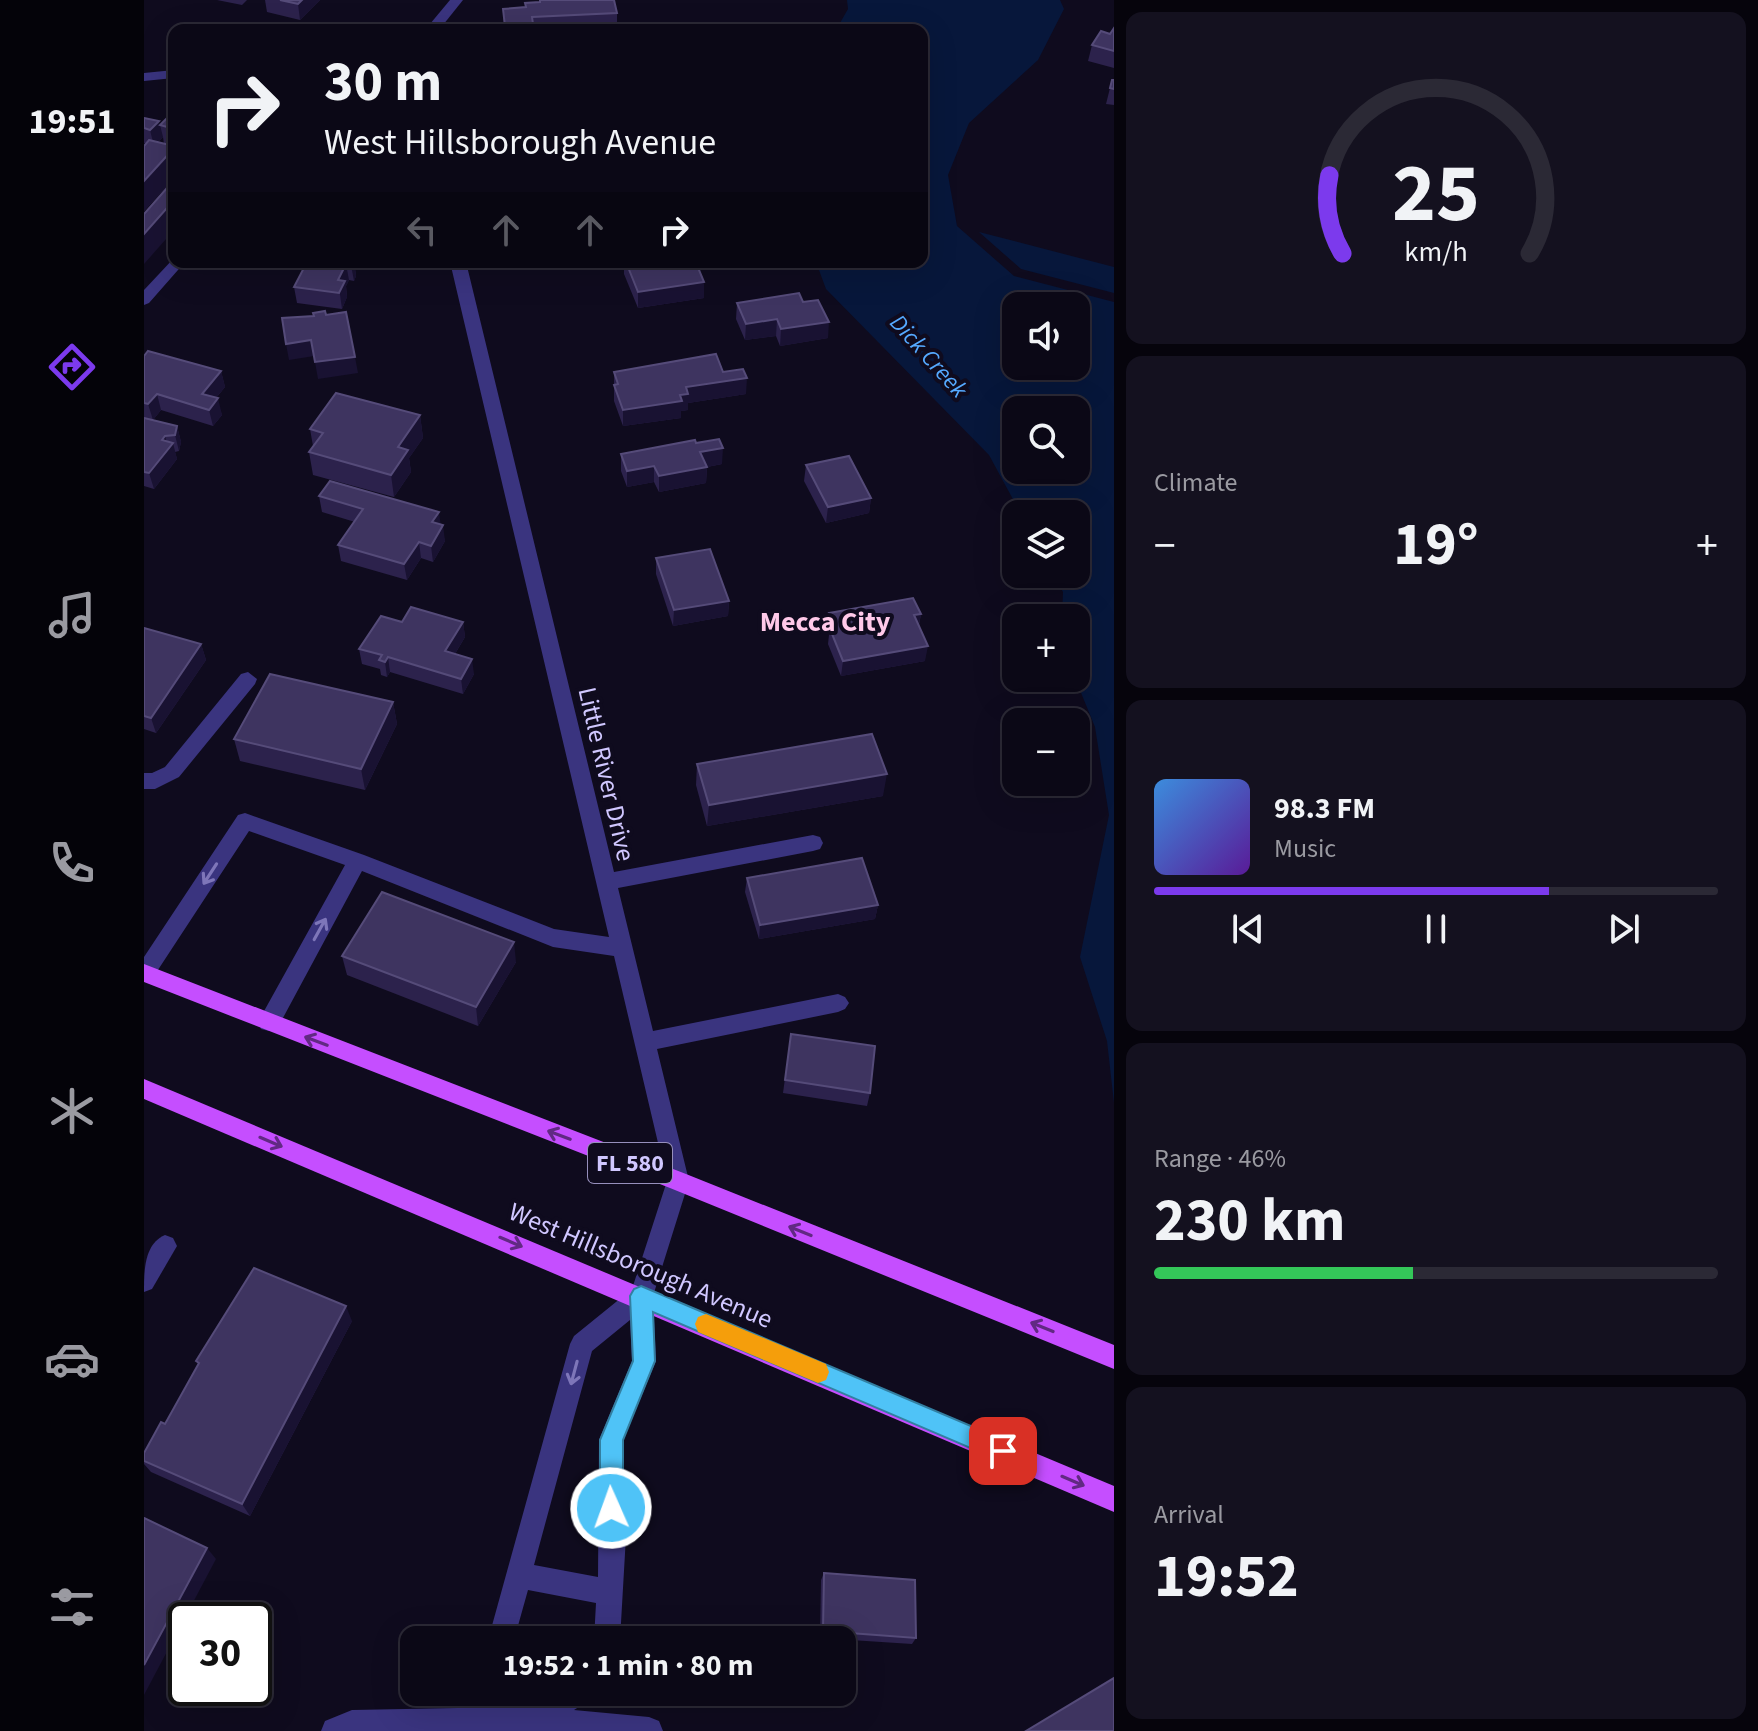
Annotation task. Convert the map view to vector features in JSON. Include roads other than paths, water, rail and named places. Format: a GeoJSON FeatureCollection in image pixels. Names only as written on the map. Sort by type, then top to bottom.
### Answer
{"type":"FeatureCollection","features":[{"type":"Feature","properties":{"kind":"main road","name":"FL 580"},"geometry":{"type":"LineString","coordinates":[[144,973],[678,1181],[1114,1357]]}},
{"type":"Feature","properties":{"kind":"main road","name":"West Hillsborough Avenue"},"geometry":{"type":"LineString","coordinates":[[144,1089],[641,1296],[1114,1499]]}},
{"type":"Feature","properties":{"kind":"street"},"geometry":{"type":"LineString","coordinates":[[437,24],[457,0]]}},
{"type":"Feature","properties":{"kind":"street"},"geometry":{"type":"LineString","coordinates":[[144,77],[168,75]]}},
{"type":"Feature","properties":{"kind":"street"},"geometry":{"type":"LineString","coordinates":[[144,300],[172,268]]}},
{"type":"Feature","properties":{"kind":"street","name":"Little River Drive"},"geometry":{"type":"LineString","coordinates":[[459,268],[678,1181]]}},
{"type":"Feature","properties":{"kind":"street"},"geometry":{"type":"LineString","coordinates":[[144,781],[155,781],[172,772],[248,679]]}},
{"type":"Feature","properties":{"kind":"street"},"geometry":{"type":"LineString","coordinates":[[144,973],[245,821],[553,938],[622,948]]}},
{"type":"Feature","properties":{"kind":"street"},"geometry":{"type":"LineString","coordinates":[[606,882],[813,843]]}},
{"type":"Feature","properties":{"kind":"street"},"geometry":{"type":"LineString","coordinates":[[269,1022],[357,861]]}},
{"type":"Feature","properties":{"kind":"street"},"geometry":{"type":"LineString","coordinates":[[644,1042],[838,1003]]}},
{"type":"Feature","properties":{"kind":"street"},"geometry":{"type":"LineString","coordinates":[[608,1626],[613,1536],[611,1440],[644,1361],[641,1296],[678,1181]]}},
{"type":"Feature","properties":{"kind":"street"},"geometry":{"type":"LineString","coordinates":[[144,1281],[165,1246]]}},
{"type":"Feature","properties":{"kind":"street"},"geometry":{"type":"LineString","coordinates":[[505,1626],[582,1344],[641,1296]]}},
{"type":"Feature","properties":{"kind":"street"},"geometry":{"type":"LineString","coordinates":[[519,1575],[609,1592]]}},
{"type":"Feature","properties":{"kind":"street"},"geometry":{"type":"LineString","coordinates":[[524,1706],[533,1720]]}},
{"type":"Feature","properties":{"kind":"street"},"geometry":{"type":"LineString","coordinates":[[533,1720],[556,1706]]}},
{"type":"Feature","properties":{"kind":"street"},"geometry":{"type":"LineString","coordinates":[[335,1731],[352,1724],[533,1720],[649,1731]]}},
{"type":"Feature","properties":{"kind":"water","name":"Dick Creek"},"geometry":{"type":"Polygon","coordinates":[[[847,0],[1060,0],[1064,9],[1038,60],[969,123],[948,175],[957,226],[1014,276],[1076,292],[1002,292],[1002,380],[1090,380],[1090,296],[1114,302],[1114,1103],[1107,1041],[1080,957],[1109,815],[1095,727],[1090,708],[1081,692],[1090,692],[1090,604],[1063,604],[1061,588],[1090,588],[1090,500],[1013,500],[1005,484],[1090,484],[1090,396],[1002,396],[1002,479],[989,455],[826,289],[818,268],[928,268],[928,24],[839,24],[848,9],[847,0]]]}},
{"type":"Feature","properties":{"kind":"water"},"geometry":{"type":"Polygon","coordinates":[[[979,232],[1114,267],[1114,293],[1021,269],[979,232]]]}},
{"type":"Feature","properties":{"kind":"district","name":"Mecca City"},"geometry":{"type":"Point","coordinates":[825,621]}}]}
